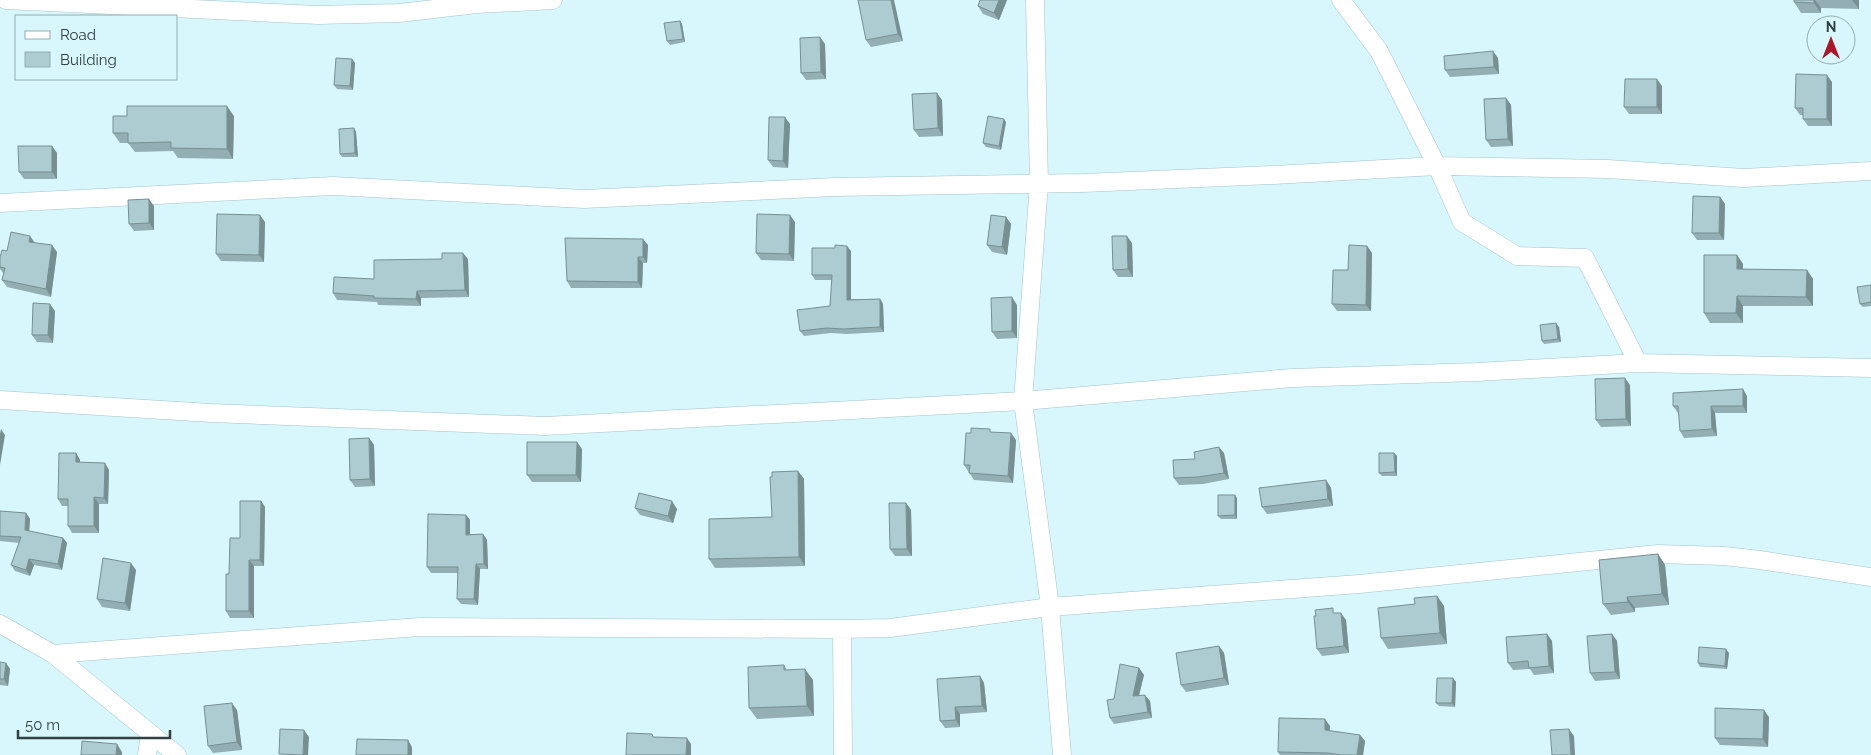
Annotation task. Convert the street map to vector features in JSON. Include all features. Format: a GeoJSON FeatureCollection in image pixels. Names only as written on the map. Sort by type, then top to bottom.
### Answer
{"type":"FeatureCollection","features":[{"type":"Feature","properties":{"kind":"street"},"geometry":{"type":"LineString","coordinates":[[6,0],[318,14],[400,12],[477,4],[553,0]]}},
{"type":"Feature","properties":{"kind":"street"},"geometry":{"type":"LineString","coordinates":[[1035,0],[1040,183],[1023,401],[1050,607],[1062,755]]}},
{"type":"Feature","properties":{"kind":"street"},"geometry":{"type":"LineString","coordinates":[[1341,0],[1379,51],[1437,166],[1462,222],[1517,256],[1585,258],[1638,363]]}},
{"type":"Feature","properties":{"kind":"street"},"geometry":{"type":"LineString","coordinates":[[0,203],[332,186],[584,199],[835,187],[1040,183],[1274,175],[1437,166],[1608,169],[1744,178],[1871,171]]}},
{"type":"Feature","properties":{"kind":"street"},"geometry":{"type":"LineString","coordinates":[[0,400],[211,413],[545,426],[1023,401],[1292,378],[1477,372],[1638,363],[1871,368]]}},
{"type":"Feature","properties":{"kind":"street"},"geometry":{"type":"LineString","coordinates":[[53,654],[420,626],[890,628],[1050,607],[1359,584],[1658,554],[1724,556],[1871,577]]}},
{"type":"Feature","properties":{"kind":"street"},"geometry":{"type":"LineString","coordinates":[[0,624],[53,654],[177,755]]}},
{"type":"Feature","properties":{"kind":"street"},"geometry":{"type":"LineString","coordinates":[[842,629],[843,755]]}},
{"type":"Feature","properties":{"kind":"street"},"geometry":{"type":"LineString","coordinates":[[147,755],[150,734]]}},
{"type":"Feature","properties":{"kind":"building"},"geometry":{"type":"Polygon","coordinates":[[[858,0],[891,0],[898,34],[866,40],[858,0]]]}},
{"type":"Feature","properties":{"kind":"building"},"geometry":{"type":"Polygon","coordinates":[[[980,0],[999,0],[994,13],[978,6],[980,0]]]}},
{"type":"Feature","properties":{"kind":"building"},"geometry":{"type":"Polygon","coordinates":[[[1794,0],[1814,0],[1814,3],[1794,2],[1794,0]]]}},
{"type":"Feature","properties":{"kind":"building"},"geometry":{"type":"Polygon","coordinates":[[[680,21],[683,39],[667,41],[664,23],[680,21]]]}},
{"type":"Feature","properties":{"kind":"building"},"geometry":{"type":"Polygon","coordinates":[[[820,37],[821,72],[801,73],[800,38],[820,37]]]}},
{"type":"Feature","properties":{"kind":"building"},"geometry":{"type":"Polygon","coordinates":[[[1493,51],[1494,67],[1445,70],[1444,56],[1493,51]]]}},
{"type":"Feature","properties":{"kind":"building"},"geometry":{"type":"Polygon","coordinates":[[[336,58],[352,59],[350,86],[334,85],[336,58]]]}},
{"type":"Feature","properties":{"kind":"building"},"geometry":{"type":"Polygon","coordinates":[[[1796,74],[1827,75],[1827,119],[1803,119],[1803,108],[1795,108],[1796,74]]]}},
{"type":"Feature","properties":{"kind":"building"},"geometry":{"type":"Polygon","coordinates":[[[1625,79],[1657,79],[1657,107],[1624,107],[1625,79]]]}},
{"type":"Feature","properties":{"kind":"building"},"geometry":{"type":"Polygon","coordinates":[[[937,93],[938,128],[914,130],[912,94],[937,93]]]}},
{"type":"Feature","properties":{"kind":"building"},"geometry":{"type":"Polygon","coordinates":[[[1506,98],[1508,139],[1486,140],[1484,99],[1506,98]]]}},
{"type":"Feature","properties":{"kind":"building"},"geometry":{"type":"Polygon","coordinates":[[[127,106],[227,106],[227,149],[171,148],[171,142],[128,143],[128,133],[113,133],[113,116],[127,116],[127,106]]]}},
{"type":"Feature","properties":{"kind":"building"},"geometry":{"type":"Polygon","coordinates":[[[988,116],[1004,119],[999,146],[983,143],[988,116]]]}},
{"type":"Feature","properties":{"kind":"building"},"geometry":{"type":"Polygon","coordinates":[[[769,117],[785,117],[783,161],[768,160],[769,117]]]}},
{"type":"Feature","properties":{"kind":"building"},"geometry":{"type":"Polygon","coordinates":[[[354,128],[355,153],[340,154],[339,129],[354,128]]]}},
{"type":"Feature","properties":{"kind":"building"},"geometry":{"type":"Polygon","coordinates":[[[18,146],[52,146],[52,172],[19,172],[18,146]]]}},
{"type":"Feature","properties":{"kind":"building"},"geometry":{"type":"Polygon","coordinates":[[[1693,196],[1720,197],[1719,233],[1692,233],[1693,196]]]}},
{"type":"Feature","properties":{"kind":"building"},"geometry":{"type":"Polygon","coordinates":[[[149,199],[149,223],[129,224],[128,200],[149,199]]]}},
{"type":"Feature","properties":{"kind":"building"},"geometry":{"type":"Polygon","coordinates":[[[217,214],[260,215],[259,255],[216,254],[217,214]]]}},
{"type":"Feature","properties":{"kind":"building"},"geometry":{"type":"Polygon","coordinates":[[[757,214],[790,215],[789,254],[756,253],[757,214]]]}},
{"type":"Feature","properties":{"kind":"building"},"geometry":{"type":"Polygon","coordinates":[[[991,215],[1006,217],[1002,247],[987,245],[991,215]]]}},
{"type":"Feature","properties":{"kind":"building"},"geometry":{"type":"Polygon","coordinates":[[[11,232],[30,236],[29,242],[52,245],[46,289],[2,280],[5,268],[0,267],[0,257],[2,250],[7,251],[11,232]]]}},
{"type":"Feature","properties":{"kind":"building"},"geometry":{"type":"Polygon","coordinates":[[[1112,236],[1127,236],[1128,269],[1113,270],[1112,236]]]}},
{"type":"Feature","properties":{"kind":"building"},"geometry":{"type":"Polygon","coordinates":[[[565,238],[643,239],[643,257],[638,257],[638,282],[567,281],[565,238]]]}},
{"type":"Feature","properties":{"kind":"building"},"geometry":{"type":"Polygon","coordinates":[[[835,245],[847,246],[847,300],[880,299],[880,327],[827,328],[800,331],[797,310],[830,306],[832,275],[812,275],[812,248],[835,248],[835,245]]]}},
{"type":"Feature","properties":{"kind":"building"},"geometry":{"type":"Polygon","coordinates":[[[1349,245],[1367,246],[1366,305],[1332,304],[1333,270],[1348,270],[1349,245]]]}},
{"type":"Feature","properties":{"kind":"building"},"geometry":{"type":"Polygon","coordinates":[[[442,253],[463,253],[465,290],[417,291],[416,299],[374,298],[374,296],[333,293],[334,277],[374,279],[374,260],[442,259],[442,253]]]}},
{"type":"Feature","properties":{"kind":"building"},"geometry":{"type":"Polygon","coordinates":[[[1704,255],[1737,255],[1737,269],[1807,270],[1806,297],[1737,296],[1736,313],[1704,313],[1704,255]]]}},
{"type":"Feature","properties":{"kind":"building"},"geometry":{"type":"Polygon","coordinates":[[[1871,285],[1871,302],[1860,304],[1857,287],[1871,285]]]}},
{"type":"Feature","properties":{"kind":"building"},"geometry":{"type":"Polygon","coordinates":[[[1012,297],[1012,331],[992,332],[991,298],[1012,297]]]}},
{"type":"Feature","properties":{"kind":"building"},"geometry":{"type":"Polygon","coordinates":[[[33,303],[50,304],[48,335],[32,335],[33,303]]]}},
{"type":"Feature","properties":{"kind":"building"},"geometry":{"type":"Polygon","coordinates":[[[1556,323],[1558,339],[1542,341],[1540,325],[1556,323]]]}},
{"type":"Feature","properties":{"kind":"building"},"geometry":{"type":"Polygon","coordinates":[[[1625,378],[1626,419],[1596,420],[1595,379],[1625,378]]]}},
{"type":"Feature","properties":{"kind":"building"},"geometry":{"type":"Polygon","coordinates":[[[1743,389],[1743,406],[1711,406],[1712,429],[1680,431],[1678,406],[1673,406],[1673,393],[1743,389]]]}},
{"type":"Feature","properties":{"kind":"building"},"geometry":{"type":"Polygon","coordinates":[[[971,428],[990,429],[990,432],[1011,433],[1008,476],[969,473],[970,465],[964,465],[966,433],[971,433],[971,428]]]}},
{"type":"Feature","properties":{"kind":"building"},"geometry":{"type":"Polygon","coordinates":[[[369,438],[370,479],[350,480],[349,439],[369,438]]]}},
{"type":"Feature","properties":{"kind":"building"},"geometry":{"type":"Polygon","coordinates":[[[527,442],[577,442],[576,475],[527,475],[527,442]]]}},
{"type":"Feature","properties":{"kind":"building"},"geometry":{"type":"Polygon","coordinates":[[[1219,447],[1224,473],[1174,478],[1173,460],[1195,459],[1194,452],[1219,447]]]}},
{"type":"Feature","properties":{"kind":"building"},"geometry":{"type":"Polygon","coordinates":[[[59,453],[76,453],[76,462],[105,463],[104,498],[94,497],[94,526],[68,526],[68,499],[58,499],[59,453]]]}},
{"type":"Feature","properties":{"kind":"building"},"geometry":{"type":"Polygon","coordinates":[[[1379,453],[1394,453],[1395,472],[1379,473],[1379,453]]]}},
{"type":"Feature","properties":{"kind":"building"},"geometry":{"type":"Polygon","coordinates":[[[798,471],[799,557],[709,559],[709,519],[772,517],[770,477],[772,477],[772,472],[798,471]]]}},
{"type":"Feature","properties":{"kind":"building"},"geometry":{"type":"Polygon","coordinates":[[[1326,480],[1328,499],[1262,507],[1259,488],[1326,480]]]}},
{"type":"Feature","properties":{"kind":"building"},"geometry":{"type":"Polygon","coordinates":[[[639,493],[672,501],[668,516],[635,508],[639,493]]]}},
{"type":"Feature","properties":{"kind":"building"},"geometry":{"type":"Polygon","coordinates":[[[1218,495],[1235,495],[1235,515],[1218,516],[1218,495]]]}},
{"type":"Feature","properties":{"kind":"building"},"geometry":{"type":"Polygon","coordinates":[[[240,501],[261,501],[260,560],[249,560],[249,611],[226,611],[226,574],[229,574],[230,538],[240,538],[240,501]]]}},
{"type":"Feature","properties":{"kind":"building"},"geometry":{"type":"Polygon","coordinates":[[[889,503],[906,503],[907,549],[890,549],[889,503]]]}},
{"type":"Feature","properties":{"kind":"building"},"geometry":{"type":"Polygon","coordinates":[[[0,511],[26,513],[25,530],[63,538],[58,564],[29,559],[26,570],[11,565],[21,537],[0,536],[0,511]]]}},
{"type":"Feature","properties":{"kind":"building"},"geometry":{"type":"Polygon","coordinates":[[[428,514],[466,515],[466,535],[483,534],[484,564],[476,564],[474,599],[457,599],[458,567],[427,567],[428,514]]]}},
{"type":"Feature","properties":{"kind":"building"},"geometry":{"type":"Polygon","coordinates":[[[1658,554],[1662,594],[1627,597],[1628,602],[1603,604],[1599,560],[1658,554]]]}},
{"type":"Feature","properties":{"kind":"building"},"geometry":{"type":"Polygon","coordinates":[[[103,558],[131,563],[125,603],[97,599],[103,558]]]}},
{"type":"Feature","properties":{"kind":"building"},"geometry":{"type":"Polygon","coordinates":[[[1437,596],[1440,633],[1381,638],[1378,608],[1415,604],[1414,598],[1437,596]]]}},
{"type":"Feature","properties":{"kind":"building"},"geometry":{"type":"Polygon","coordinates":[[[1333,608],[1333,613],[1341,613],[1344,646],[1317,649],[1315,610],[1333,608]]]}},
{"type":"Feature","properties":{"kind":"building"},"geometry":{"type":"Polygon","coordinates":[[[1547,634],[1549,666],[1529,668],[1528,661],[1508,663],[1506,637],[1547,634]]]}},
{"type":"Feature","properties":{"kind":"building"},"geometry":{"type":"Polygon","coordinates":[[[1612,634],[1615,672],[1590,673],[1587,636],[1612,634]]]}},
{"type":"Feature","properties":{"kind":"building"},"geometry":{"type":"Polygon","coordinates":[[[1219,646],[1224,678],[1181,685],[1176,653],[1219,646]]]}},
{"type":"Feature","properties":{"kind":"building"},"geometry":{"type":"Polygon","coordinates":[[[1699,647],[1726,649],[1725,666],[1698,663],[1699,647]]]}},
{"type":"Feature","properties":{"kind":"building"},"geometry":{"type":"Polygon","coordinates":[[[0,662],[6,663],[4,679],[0,679],[0,662]]]}},
{"type":"Feature","properties":{"kind":"building"},"geometry":{"type":"Polygon","coordinates":[[[1120,664],[1139,668],[1133,696],[1145,695],[1148,712],[1110,718],[1107,700],[1114,699],[1120,664]]]}},
{"type":"Feature","properties":{"kind":"building"},"geometry":{"type":"Polygon","coordinates":[[[784,665],[784,670],[805,669],[807,706],[749,708],[748,667],[784,665]]]}},
{"type":"Feature","properties":{"kind":"building"},"geometry":{"type":"Polygon","coordinates":[[[980,676],[982,706],[955,707],[956,720],[940,721],[937,679],[980,676]]]}},
{"type":"Feature","properties":{"kind":"building"},"geometry":{"type":"Polygon","coordinates":[[[1437,678],[1453,678],[1452,703],[1436,703],[1437,678]]]}},
{"type":"Feature","properties":{"kind":"building"},"geometry":{"type":"Polygon","coordinates":[[[232,703],[237,742],[208,746],[204,706],[232,703]]]}},
{"type":"Feature","properties":{"kind":"building"},"geometry":{"type":"Polygon","coordinates":[[[1715,708],[1764,710],[1763,739],[1715,738],[1715,708]]]}},
{"type":"Feature","properties":{"kind":"building"},"geometry":{"type":"Polygon","coordinates":[[[1279,718],[1325,719],[1325,730],[1360,735],[1357,755],[1278,752],[1279,718]]]}},
{"type":"Feature","properties":{"kind":"building"},"geometry":{"type":"Polygon","coordinates":[[[280,729],[304,730],[303,755],[279,754],[280,729]]]}},
{"type":"Feature","properties":{"kind":"building"},"geometry":{"type":"Polygon","coordinates":[[[1569,729],[1571,755],[1552,755],[1550,730],[1569,729]]]}},
{"type":"Feature","properties":{"kind":"building"},"geometry":{"type":"Polygon","coordinates":[[[627,733],[652,734],[653,737],[687,738],[686,755],[626,755],[627,733]]]}},
{"type":"Feature","properties":{"kind":"building"},"geometry":{"type":"Polygon","coordinates":[[[357,739],[408,740],[408,755],[356,755],[357,739]]]}},
{"type":"Feature","properties":{"kind":"building"},"geometry":{"type":"Polygon","coordinates":[[[82,741],[117,744],[116,755],[81,755],[82,741]]]}}]}
